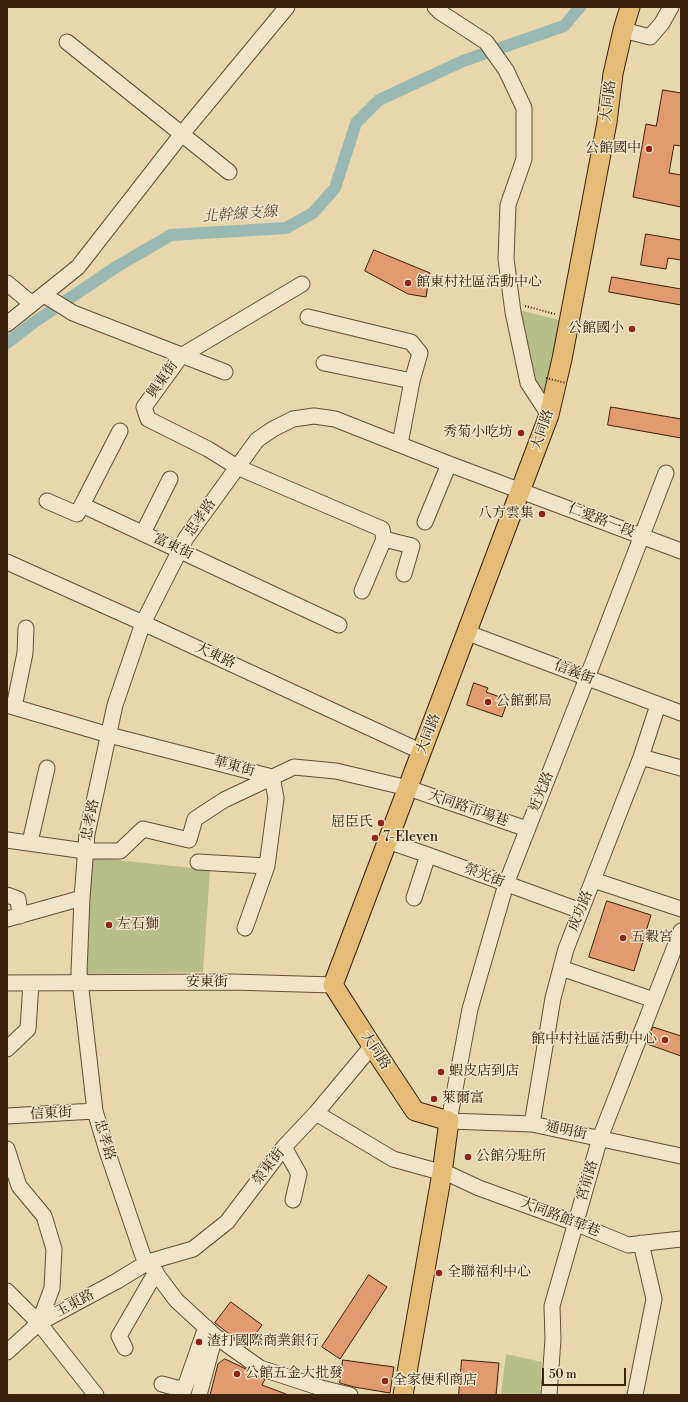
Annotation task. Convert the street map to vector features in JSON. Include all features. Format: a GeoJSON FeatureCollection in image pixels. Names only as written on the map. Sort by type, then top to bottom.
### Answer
{"type":"FeatureCollection","features":[{"type":"Feature","properties":{"kind":"main road","name":"大同路"},"geometry":{"type":"LineString","coordinates":[[449,1121],[415,1111],[333,985],[550,415],[607,122],[613,74],[630,7]]}},
{"type":"Feature","properties":{"kind":"main road"},"geometry":{"type":"LineString","coordinates":[[403,1395],[442,1173],[449,1121]]}},
{"type":"Feature","properties":{"kind":"street"},"geometry":{"type":"LineString","coordinates":[[7,324],[78,267],[181,135],[287,7]]}},
{"type":"Feature","properties":{"kind":"street"},"geometry":{"type":"LineString","coordinates":[[435,7],[440,12],[486,42],[506,70],[524,108],[524,159],[508,205],[506,259],[512,303],[528,383],[550,415]]}},
{"type":"Feature","properties":{"kind":"street"},"geometry":{"type":"LineString","coordinates":[[623,30],[650,37],[662,23],[672,7]]}},
{"type":"Feature","properties":{"kind":"street"},"geometry":{"type":"LineString","coordinates":[[67,42],[229,172]]}},
{"type":"Feature","properties":{"kind":"street"},"geometry":{"type":"LineString","coordinates":[[7,283],[38,300],[225,372]]}},
{"type":"Feature","properties":{"kind":"street","name":"興東街"},"geometry":{"type":"LineString","coordinates":[[237,467],[208,449],[148,419],[144,407],[181,356],[302,284]]}},
{"type":"Feature","properties":{"kind":"street"},"geometry":{"type":"LineString","coordinates":[[308,317],[411,342],[420,353],[412,381],[400,444]]}},
{"type":"Feature","properties":{"kind":"street"},"geometry":{"type":"LineString","coordinates":[[324,363],[412,381]]}},
{"type":"Feature","properties":{"kind":"street","name":"忠孝路"},"geometry":{"type":"LineString","coordinates":[[350,1395],[321,1388],[260,1368],[211,1332],[176,1300],[143,1256],[95,1111],[79,972],[82,898],[87,834],[115,705],[143,623],[186,538],[256,440],[293,419],[314,416],[335,419],[520,491]]}},
{"type":"Feature","properties":{"kind":"street"},"geometry":{"type":"LineString","coordinates":[[47,501],[77,514],[120,431]]}},
{"type":"Feature","properties":{"kind":"street"},"geometry":{"type":"LineString","coordinates":[[425,522],[449,464]]}},
{"type":"Feature","properties":{"kind":"street"},"geometry":{"type":"LineString","coordinates":[[237,467],[382,529],[384,539],[362,591]]}},
{"type":"Feature","properties":{"kind":"street","name":"近光路"},"geometry":{"type":"LineString","coordinates":[[449,1121],[470,1009],[506,884],[666,473]]}},
{"type":"Feature","properties":{"kind":"street"},"geometry":{"type":"LineString","coordinates":[[143,533],[170,479]]}},
{"type":"Feature","properties":{"kind":"street","name":"仁愛路一段"},"geometry":{"type":"LineString","coordinates":[[520,491],[681,551]]}},
{"type":"Feature","properties":{"kind":"street","name":"富東街"},"geometry":{"type":"LineString","coordinates":[[82,505],[339,625]]}},
{"type":"Feature","properties":{"kind":"street"},"geometry":{"type":"LineString","coordinates":[[384,539],[412,546],[404,574]]}},
{"type":"Feature","properties":{"kind":"street","name":"大東路"},"geometry":{"type":"LineString","coordinates":[[7,562],[422,752]]}},
{"type":"Feature","properties":{"kind":"street"},"geometry":{"type":"LineString","coordinates":[[10,706],[26,653],[26,628]]}},
{"type":"Feature","properties":{"kind":"street","name":"信義街"},"geometry":{"type":"LineString","coordinates":[[468,633],[658,705],[680,708]]}},
{"type":"Feature","properties":{"kind":"street","name":"成功路"},"geometry":{"type":"LineString","coordinates":[[532,1124],[553,998],[566,949],[641,757],[658,705]]}},
{"type":"Feature","properties":{"kind":"street","name":"華東街"},"geometry":{"type":"LineString","coordinates":[[10,706],[109,735],[272,777],[276,798],[267,866],[245,928]]}},
{"type":"Feature","properties":{"kind":"street"},"geometry":{"type":"LineString","coordinates":[[641,757],[681,768]]}},
{"type":"Feature","properties":{"kind":"street","name":"大同路市場巷"},"geometry":{"type":"LineString","coordinates":[[85,851],[120,851],[143,829],[189,840],[195,819],[224,800],[294,767],[336,771],[408,788],[527,829]]}},
{"type":"Feature","properties":{"kind":"street"},"geometry":{"type":"LineString","coordinates":[[30,842],[47,768]]}},
{"type":"Feature","properties":{"kind":"street"},"geometry":{"type":"LineString","coordinates":[[7,840],[30,842],[85,851]]}},
{"type":"Feature","properties":{"kind":"street","name":"榮光街"},"geometry":{"type":"LineString","coordinates":[[387,841],[581,911]]}},
{"type":"Feature","properties":{"kind":"street"},"geometry":{"type":"LineString","coordinates":[[414,898],[428,855]]}},
{"type":"Feature","properties":{"kind":"street"},"geometry":{"type":"LineString","coordinates":[[198,862],[267,866]]}},
{"type":"Feature","properties":{"kind":"street"},"geometry":{"type":"LineString","coordinates":[[593,880],[681,909]]}},
{"type":"Feature","properties":{"kind":"street"},"geometry":{"type":"LineString","coordinates":[[7,895],[18,899],[13,917]]}},
{"type":"Feature","properties":{"kind":"street"},"geometry":{"type":"LineString","coordinates":[[13,917],[82,898]]}},
{"type":"Feature","properties":{"kind":"street","name":"宮前路"},"geometry":{"type":"LineString","coordinates":[[549,1395],[553,1339],[552,1306],[575,1223],[600,1138],[654,1000],[676,958],[681,931]]}},
{"type":"Feature","properties":{"kind":"street"},"geometry":{"type":"LineString","coordinates":[[561,968],[654,1000]]}},
{"type":"Feature","properties":{"kind":"street","name":"安東街"},"geometry":{"type":"LineString","coordinates":[[80,983],[232,982],[333,985]]}},
{"type":"Feature","properties":{"kind":"street"},"geometry":{"type":"LineString","coordinates":[[7,983],[80,983]]}},
{"type":"Feature","properties":{"kind":"street"},"geometry":{"type":"LineString","coordinates":[[7,1049],[28,1029],[31,983]]}},
{"type":"Feature","properties":{"kind":"street","name":"榮東街"},"geometry":{"type":"LineString","coordinates":[[152,1267],[193,1249],[227,1222],[284,1147],[316,1113],[372,1046]]}},
{"type":"Feature","properties":{"kind":"street","name":"信東街"},"geometry":{"type":"LineString","coordinates":[[7,1116],[95,1111]]}},
{"type":"Feature","properties":{"kind":"street","name":"大同路館華巷"},"geometry":{"type":"LineString","coordinates":[[316,1113],[393,1158],[451,1175],[479,1188],[575,1223],[628,1245],[641,1242],[681,1239]]}},
{"type":"Feature","properties":{"kind":"street","name":"通明街"},"geometry":{"type":"LineString","coordinates":[[449,1121],[532,1124],[681,1156]]}},
{"type":"Feature","properties":{"kind":"street"},"geometry":{"type":"LineString","coordinates":[[284,1147],[299,1174],[293,1200]]}},
{"type":"Feature","properties":{"kind":"street"},"geometry":{"type":"LineString","coordinates":[[7,1149],[19,1186],[44,1216],[54,1250],[52,1288],[39,1323]]}},
{"type":"Feature","properties":{"kind":"street"},"geometry":{"type":"LineString","coordinates":[[635,1395],[654,1299],[641,1242]]}},
{"type":"Feature","properties":{"kind":"street"},"geometry":{"type":"LineString","coordinates":[[125,1348],[119,1336],[152,1267]]}},
{"type":"Feature","properties":{"kind":"street","name":"玉東路"},"geometry":{"type":"LineString","coordinates":[[7,1352],[39,1323],[117,1281],[152,1267]]}},
{"type":"Feature","properties":{"kind":"street"},"geometry":{"type":"LineString","coordinates":[[7,1292],[39,1323],[96,1395]]}},
{"type":"Feature","properties":{"kind":"street"},"geometry":{"type":"LineString","coordinates":[[162,1384],[184,1390],[211,1332]]}},
{"type":"Feature","properties":{"kind":"street"},"geometry":{"type":"LineString","coordinates":[[199,1395],[211,1332]]}},
{"type":"Feature","properties":{"kind":"path"},"geometry":{"type":"LineString","coordinates":[[512,303],[570,318]]}},
{"type":"Feature","properties":{"kind":"path"},"geometry":{"type":"LineString","coordinates":[[546,378],[566,383]]}},
{"type":"Feature","properties":{"kind":"green space"},"geometry":{"type":"Polygon","coordinates":[[[519,310],[563,321],[543,397],[533,380],[519,310]]]}},
{"type":"Feature","properties":{"kind":"green space"},"geometry":{"type":"Polygon","coordinates":[[[90,857],[210,870],[203,972],[86,974],[90,857]]]}},
{"type":"Feature","properties":{"kind":"green space"},"geometry":{"type":"Polygon","coordinates":[[[506,1354],[542,1362],[540,1395],[501,1395],[506,1354]]]}},
{"type":"Feature","properties":{"kind":"building"},"geometry":{"type":"Polygon","coordinates":[[[663,90],[681,93],[681,146],[674,145],[669,173],[681,175],[681,207],[633,197],[646,124],[656,126],[663,90]]]}},
{"type":"Feature","properties":{"kind":"building"},"geometry":{"type":"Polygon","coordinates":[[[646,234],[681,240],[681,260],[668,258],[666,269],[641,265],[646,234]]]}},
{"type":"Feature","properties":{"kind":"building","name":"館東村社區活動中心"},"geometry":{"type":"Polygon","coordinates":[[[374,250],[430,273],[426,297],[408,294],[365,271],[374,250]]]}},
{"type":"Feature","properties":{"kind":"building"},"geometry":{"type":"Polygon","coordinates":[[[612,277],[681,289],[681,305],[609,292],[612,277]]]}},
{"type":"Feature","properties":{"kind":"building"},"geometry":{"type":"Polygon","coordinates":[[[611,407],[681,419],[681,438],[608,425],[611,407]]]}},
{"type":"Feature","properties":{"kind":"building","name":"公館郵局"},"geometry":{"type":"Polygon","coordinates":[[[474,683],[488,688],[486,692],[508,700],[502,717],[467,705],[474,683]]]}},
{"type":"Feature","properties":{"kind":"building"},"geometry":{"type":"Polygon","coordinates":[[[607,901],[651,915],[634,971],[589,957],[607,901]]]}},
{"type":"Feature","properties":{"kind":"building","name":"館中村社區活動中心"},"geometry":{"type":"Polygon","coordinates":[[[653,1027],[681,1036],[681,1056],[647,1044],[653,1027]]]}},
{"type":"Feature","properties":{"kind":"building"},"geometry":{"type":"Polygon","coordinates":[[[369,1275],[387,1287],[340,1359],[322,1347],[369,1275]]]}},
{"type":"Feature","properties":{"kind":"building"},"geometry":{"type":"Polygon","coordinates":[[[231,1302],[262,1325],[246,1347],[215,1323],[231,1302]]]}},
{"type":"Feature","properties":{"kind":"building"},"geometry":{"type":"Polygon","coordinates":[[[225,1359],[265,1379],[262,1385],[286,1395],[210,1395],[218,1364],[225,1359]]]}},
{"type":"Feature","properties":{"kind":"building"},"geometry":{"type":"Polygon","coordinates":[[[343,1360],[394,1367],[390,1393],[340,1383],[343,1360]]]}},
{"type":"Feature","properties":{"kind":"building"},"geometry":{"type":"Polygon","coordinates":[[[462,1360],[499,1363],[496,1395],[459,1395],[462,1360]]]}},
{"type":"Feature","properties":{"kind":"waterway","name":"北幹線支線"},"geometry":{"type":"LineString","coordinates":[[7,343],[33,323],[116,267],[171,235],[286,228],[313,213],[335,188],[356,123],[379,100],[463,61],[564,26],[580,7]]}},
{"type":"Feature","properties":{"kind":"place","name":"公館國中"},"geometry":{"type":"Point","coordinates":[649,149]}},
{"type":"Feature","properties":{"kind":"place","name":"館東村社區活動中心"},"geometry":{"type":"Point","coordinates":[408,283]}},
{"type":"Feature","properties":{"kind":"place","name":"公館國小"},"geometry":{"type":"Point","coordinates":[632,329]}},
{"type":"Feature","properties":{"kind":"place","name":"秀菊小吃坊"},"geometry":{"type":"Point","coordinates":[521,433]}},
{"type":"Feature","properties":{"kind":"place","name":"八方雲集"},"geometry":{"type":"Point","coordinates":[542,514]}},
{"type":"Feature","properties":{"kind":"place","name":"公館郵局"},"geometry":{"type":"Point","coordinates":[488,702]}},
{"type":"Feature","properties":{"kind":"place","name":"屈臣氏"},"geometry":{"type":"Point","coordinates":[381,823]}},
{"type":"Feature","properties":{"kind":"place","name":"7-Eleven"},"geometry":{"type":"Point","coordinates":[375,838]}},
{"type":"Feature","properties":{"kind":"place","name":"左石獅"},"geometry":{"type":"Point","coordinates":[109,925]}},
{"type":"Feature","properties":{"kind":"place","name":"五穀宮"},"geometry":{"type":"Point","coordinates":[623,938]}},
{"type":"Feature","properties":{"kind":"place","name":"館中村社區活動中心"},"geometry":{"type":"Point","coordinates":[665,1040]}},
{"type":"Feature","properties":{"kind":"place","name":"蝦皮店到店"},"geometry":{"type":"Point","coordinates":[441,1072]}},
{"type":"Feature","properties":{"kind":"place","name":"萊爾富"},"geometry":{"type":"Point","coordinates":[434,1099]}},
{"type":"Feature","properties":{"kind":"place","name":"公館分駐所"},"geometry":{"type":"Point","coordinates":[468,1157]}},
{"type":"Feature","properties":{"kind":"place","name":"全聯福利中心"},"geometry":{"type":"Point","coordinates":[439,1273]}},
{"type":"Feature","properties":{"kind":"place","name":"渣打國際商業銀行"},"geometry":{"type":"Point","coordinates":[199,1342]}},
{"type":"Feature","properties":{"kind":"place","name":"公館五金大批發"},"geometry":{"type":"Point","coordinates":[237,1374]}},
{"type":"Feature","properties":{"kind":"place","name":"全家便利商店"},"geometry":{"type":"Point","coordinates":[385,1381]}}]}
